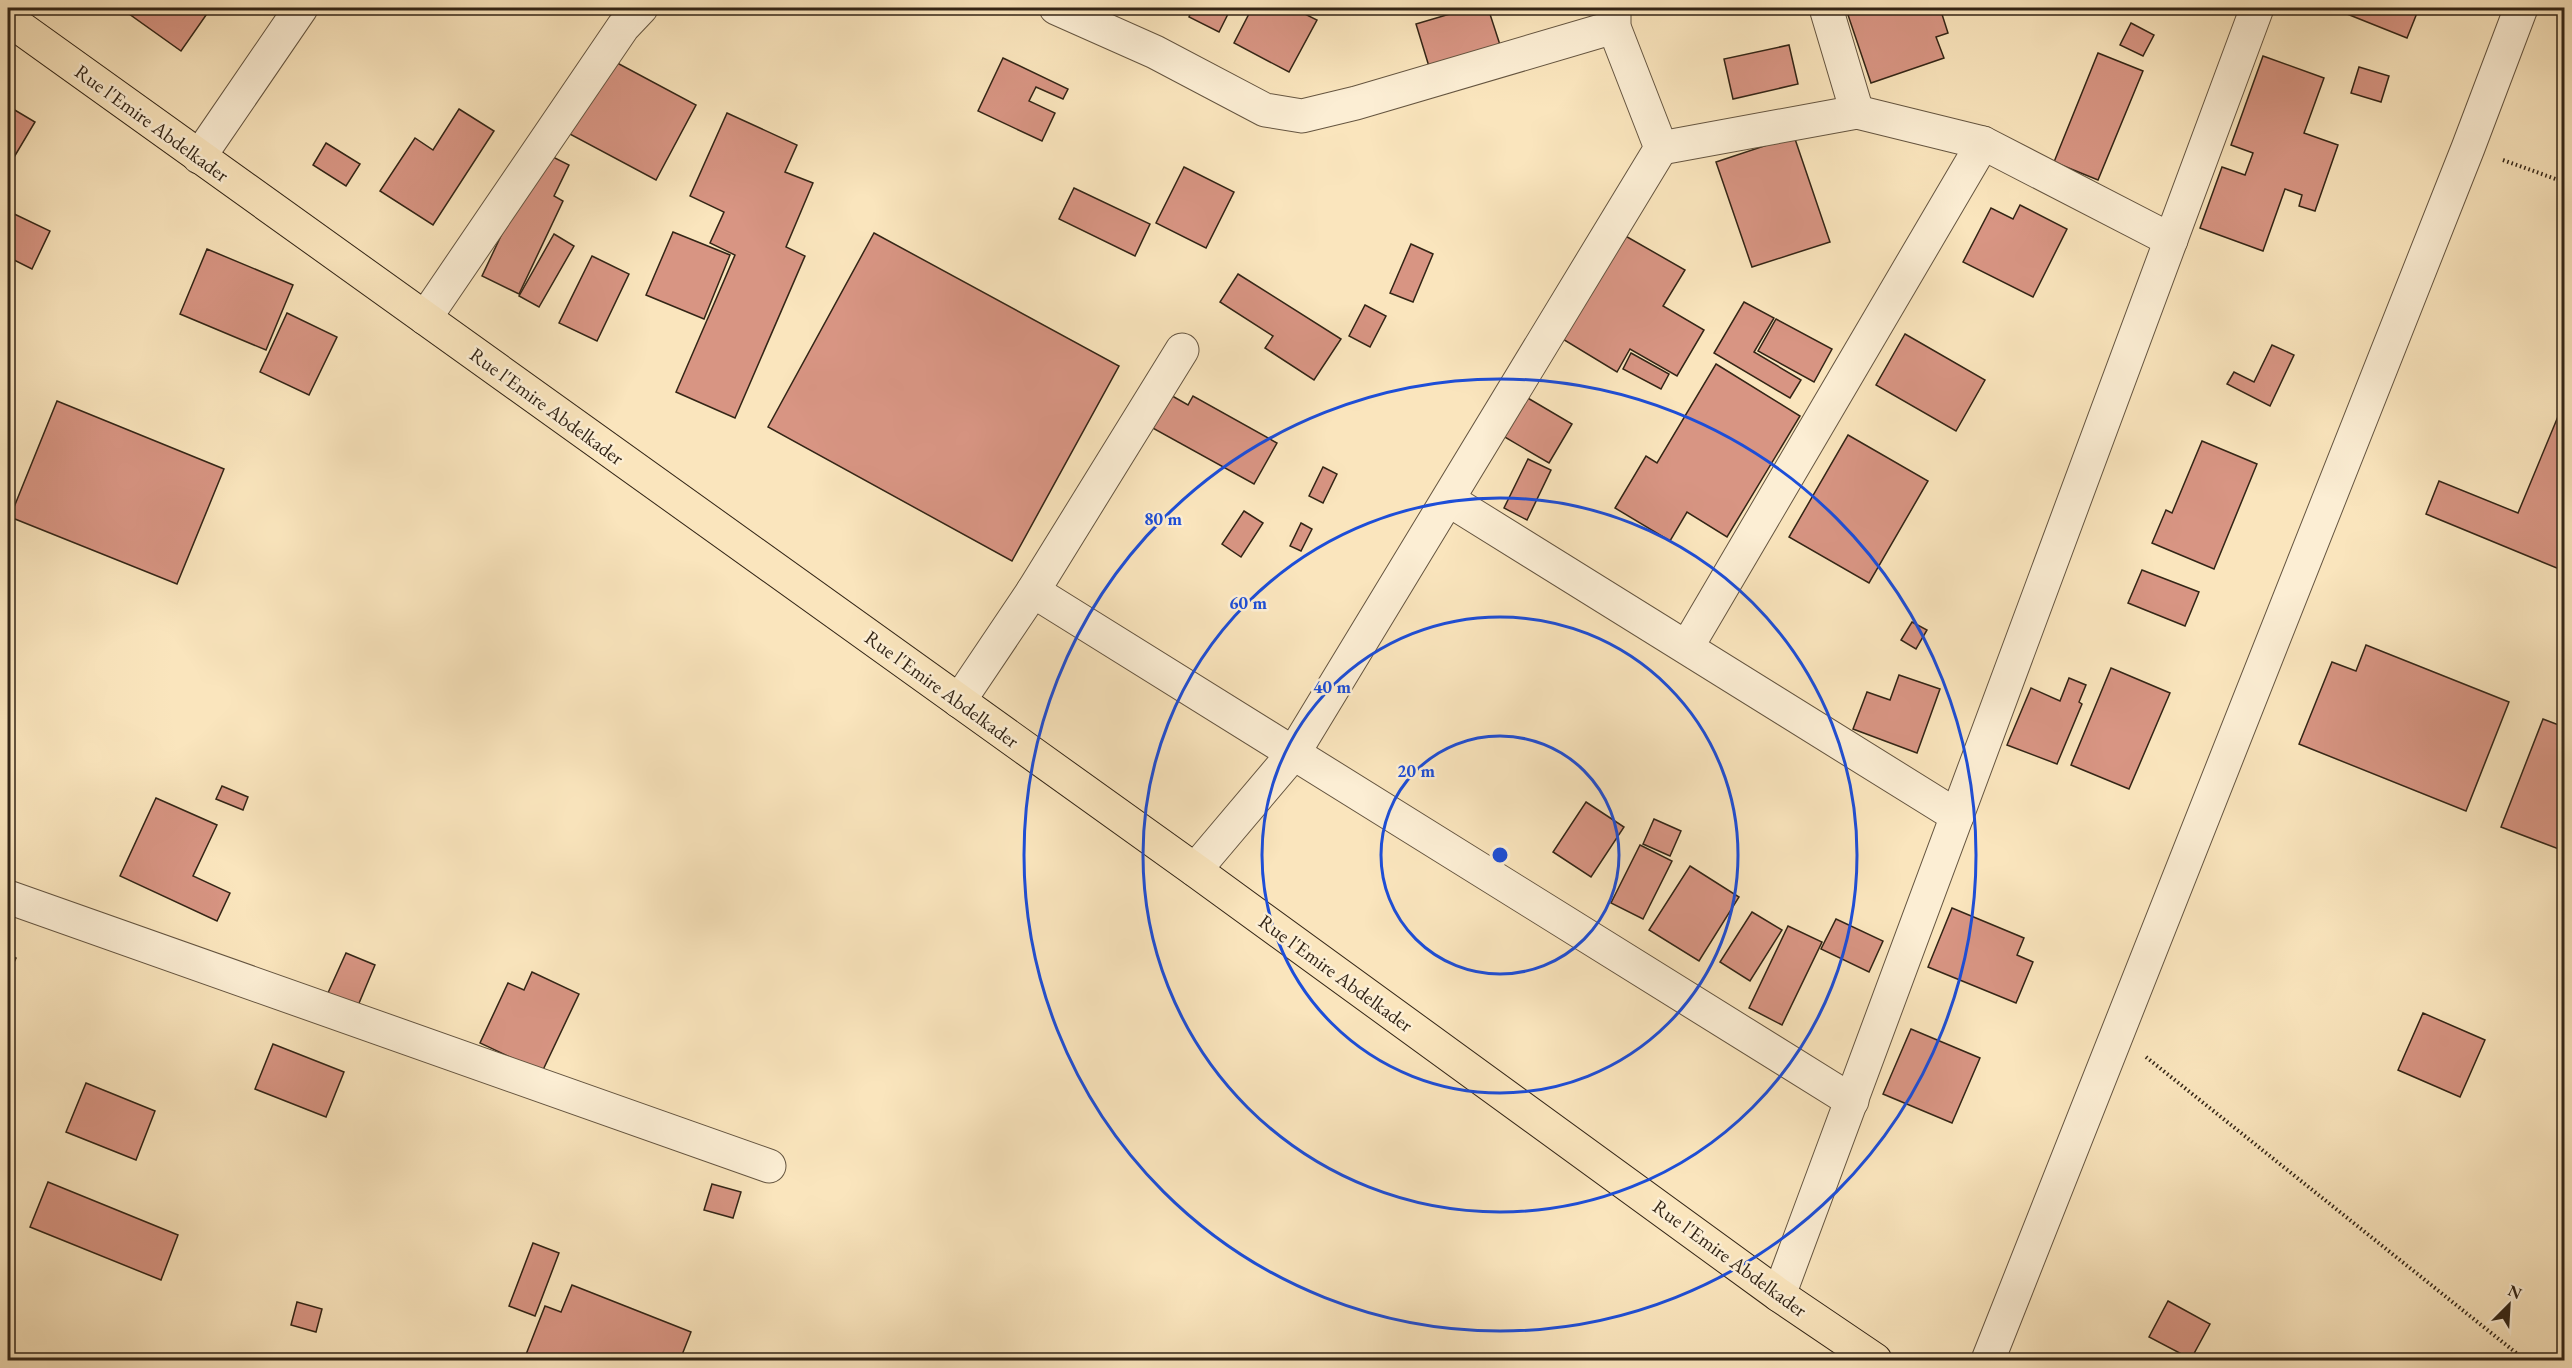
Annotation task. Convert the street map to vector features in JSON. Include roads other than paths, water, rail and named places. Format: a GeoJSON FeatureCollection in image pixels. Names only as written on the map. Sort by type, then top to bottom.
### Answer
{"type":"FeatureCollection","features":[{"type":"Feature","properties":{"kind":"main road","name":"Rue l'Emire Abdelkader"},"geometry":{"type":"LineString","coordinates":[[8,19],[1195,870],[1779,1295],[1875,1360]]}},
{"type":"Feature","properties":{"kind":"street"},"geometry":{"type":"LineString","coordinates":[[199,157],[301,8]]}},
{"type":"Feature","properties":{"kind":"street"},"geometry":{"type":"LineString","coordinates":[[425,318],[623,27],[641,8]]}},
{"type":"Feature","properties":{"kind":"street"},"geometry":{"type":"LineString","coordinates":[[1056,8],[1155,52],[1265,110],[1302,116],[1356,103],[1614,17],[1661,148]]}},
{"type":"Feature","properties":{"kind":"street"},"geometry":{"type":"LineString","coordinates":[[1826,8],[1857,112]]}},
{"type":"Feature","properties":{"kind":"street"},"geometry":{"type":"LineString","coordinates":[[1779,1295],[2257,8]]}},
{"type":"Feature","properties":{"kind":"street"},"geometry":{"type":"LineString","coordinates":[[1988,1360],[2468,148],[2521,8]]}},
{"type":"Feature","properties":{"kind":"street"},"geometry":{"type":"LineString","coordinates":[[1195,870],[1293,754],[1661,148],[1857,112],[1983,143],[2171,240]]}},
{"type":"Feature","properties":{"kind":"street"},"geometry":{"type":"LineString","coordinates":[[1687,647],[1983,143]]}},
{"type":"Feature","properties":{"kind":"street"},"geometry":{"type":"LineString","coordinates":[[959,701],[1033,591],[1182,350]]}},
{"type":"Feature","properties":{"kind":"street"},"geometry":{"type":"LineString","coordinates":[[1449,500],[1957,816]]}},
{"type":"Feature","properties":{"kind":"street"},"geometry":{"type":"LineString","coordinates":[[1033,591],[1852,1101]]}},
{"type":"Feature","properties":{"kind":"street"},"geometry":{"type":"LineString","coordinates":[[8,897],[769,1166]]}}]}
